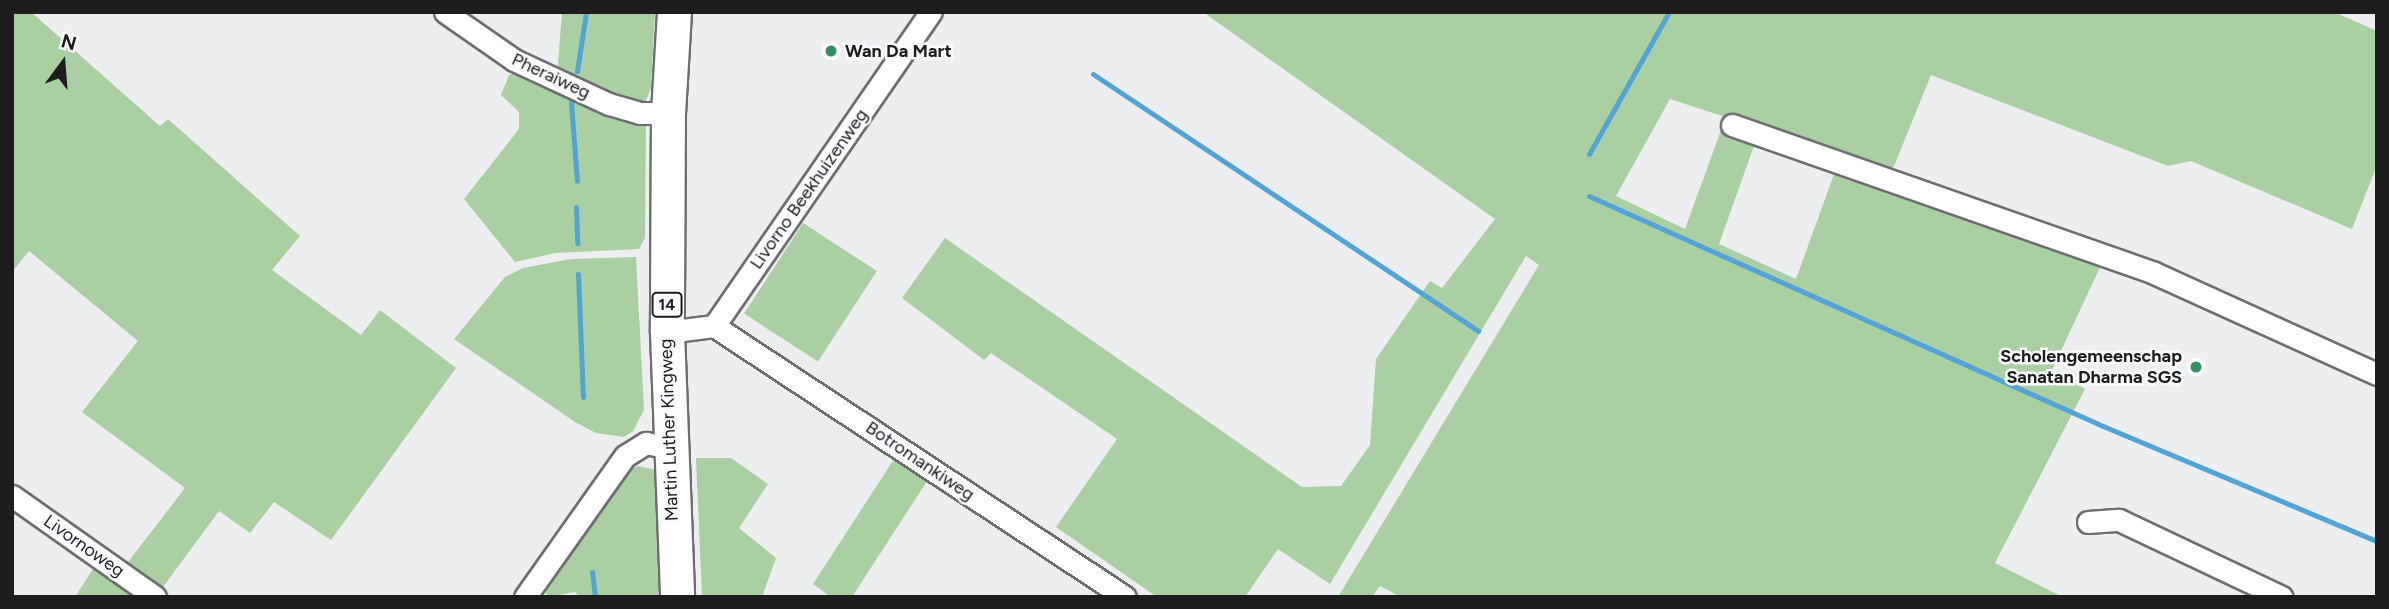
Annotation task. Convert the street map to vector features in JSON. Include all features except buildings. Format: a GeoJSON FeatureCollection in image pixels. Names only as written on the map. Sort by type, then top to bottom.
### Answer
{"type":"FeatureCollection","features":[{"type":"Feature","properties":{"kind":"main road","name":"Martin Luther Kingweg"},"geometry":{"type":"LineString","coordinates":[[674,12],[668,113],[667,332],[669,448],[677,597]]}},
{"type":"Feature","properties":{"kind":"street","name":"Pheraiweg"},"geometry":{"type":"LineString","coordinates":[[445,12],[514,60],[609,104],[640,113],[668,113]]}},
{"type":"Feature","properties":{"kind":"street","name":"Livorno Beekhuizenweg"},"geometry":{"type":"LineString","coordinates":[[715,327],[931,12]]}},
{"type":"Feature","properties":{"kind":"street"},"geometry":{"type":"LineString","coordinates":[[1732,125],[2154,273],[2377,374]]}},
{"type":"Feature","properties":{"kind":"street"},"geometry":{"type":"LineString","coordinates":[[667,332],[715,327]]}},
{"type":"Feature","properties":{"kind":"street","name":"Botromankiweg"},"geometry":{"type":"LineString","coordinates":[[715,327],[1125,597]]}},
{"type":"Feature","properties":{"kind":"street"},"geometry":{"type":"LineString","coordinates":[[524,597],[625,457],[646,443],[669,448]]}},
{"type":"Feature","properties":{"kind":"street","name":"Livornoweg"},"geometry":{"type":"LineString","coordinates":[[12,496],[155,597]]}},
{"type":"Feature","properties":{"kind":"street"},"geometry":{"type":"LineString","coordinates":[[2088,522],[2119,520],[2282,597]]}},
{"type":"Feature","properties":{"kind":"green space"},"geometry":{"type":"Polygon","coordinates":[[[12,12],[31,12],[160,126],[168,119],[300,236],[272,270],[361,335],[380,310],[456,368],[331,540],[274,502],[250,533],[219,511],[160,591],[125,566],[185,488],[82,412],[138,341],[29,251],[12,272],[12,12]]]}},
{"type":"Feature","properties":{"kind":"green space"},"geometry":{"type":"Polygon","coordinates":[[[562,12],[655,12],[651,88],[645,103],[634,105],[557,76],[562,12]]]}},
{"type":"Feature","properties":{"kind":"green space"},"geometry":{"type":"Polygon","coordinates":[[[1203,12],[2334,12],[2377,31],[2377,165],[2352,229],[2191,161],[2168,166],[1931,75],[1892,171],[1670,99],[1616,196],[1685,229],[1721,130],[1755,143],[1719,244],[1796,279],[1837,166],[2103,261],[2052,370],[2085,389],[1995,563],[2063,597],[1401,597],[1380,586],[1372,597],[1338,597],[1539,265],[1526,256],[1330,584],[1278,549],[1245,597],[1157,597],[1056,527],[1117,439],[991,353],[984,360],[902,298],[945,238],[1302,487],[1341,486],[1370,445],[1376,359],[1430,281],[1442,288],[1495,219],[1203,12]]]}},
{"type":"Feature","properties":{"kind":"green space"},"geometry":{"type":"Polygon","coordinates":[[[521,71],[646,124],[645,238],[639,249],[555,253],[515,262],[464,199],[519,129],[519,112],[501,95],[509,75],[521,71]]]}},
{"type":"Feature","properties":{"kind":"green space"},"geometry":{"type":"Polygon","coordinates":[[[803,223],[877,271],[818,362],[744,314],[803,223]]]}},
{"type":"Feature","properties":{"kind":"green space"},"geometry":{"type":"Polygon","coordinates":[[[636,257],[644,410],[633,431],[624,437],[596,433],[575,422],[454,339],[505,277],[523,268],[571,259],[636,257]]]}},
{"type":"Feature","properties":{"kind":"green space"},"geometry":{"type":"Polygon","coordinates":[[[898,453],[931,475],[852,597],[831,597],[813,584],[898,453]]]}},
{"type":"Feature","properties":{"kind":"green space"},"geometry":{"type":"Polygon","coordinates":[[[696,458],[731,458],[768,484],[739,528],[776,558],[762,597],[702,597],[696,458]]]}},
{"type":"Feature","properties":{"kind":"green space"},"geometry":{"type":"Polygon","coordinates":[[[638,466],[656,470],[661,597],[580,597],[575,592],[548,597],[544,588],[562,554],[628,470],[638,466]]]}},
{"type":"Feature","properties":{"kind":"green space"},"geometry":{"type":"Polygon","coordinates":[[[97,563],[134,590],[130,597],[75,597],[97,563]]]}},
{"type":"Feature","properties":{"kind":"waterway"},"geometry":{"type":"LineString","coordinates":[[577,71],[586,12]]}},
{"type":"Feature","properties":{"kind":"waterway"},"geometry":{"type":"LineString","coordinates":[[1589,154],[1669,12]]}},
{"type":"Feature","properties":{"kind":"waterway"},"geometry":{"type":"LineString","coordinates":[[1093,74],[1478,331]]}},
{"type":"Feature","properties":{"kind":"waterway"},"geometry":{"type":"LineString","coordinates":[[571,102],[577,181]]}},
{"type":"Feature","properties":{"kind":"waterway"},"geometry":{"type":"LineString","coordinates":[[1589,196],[2103,426],[2377,541]]}},
{"type":"Feature","properties":{"kind":"waterway"},"geometry":{"type":"LineString","coordinates":[[576,207],[577,243]]}},
{"type":"Feature","properties":{"kind":"waterway"},"geometry":{"type":"LineString","coordinates":[[578,274],[583,397]]}},
{"type":"Feature","properties":{"kind":"waterway"},"geometry":{"type":"LineString","coordinates":[[592,572],[595,597]]}},
{"type":"Feature","properties":{"kind":"place","name":"Wan Da Mart"},"geometry":{"type":"Point","coordinates":[831,51]}},
{"type":"Feature","properties":{"kind":"place","name":"Scholengemeenschap Sanatan Dharma SGS"},"geometry":{"type":"Point","coordinates":[2196,367]}}]}
